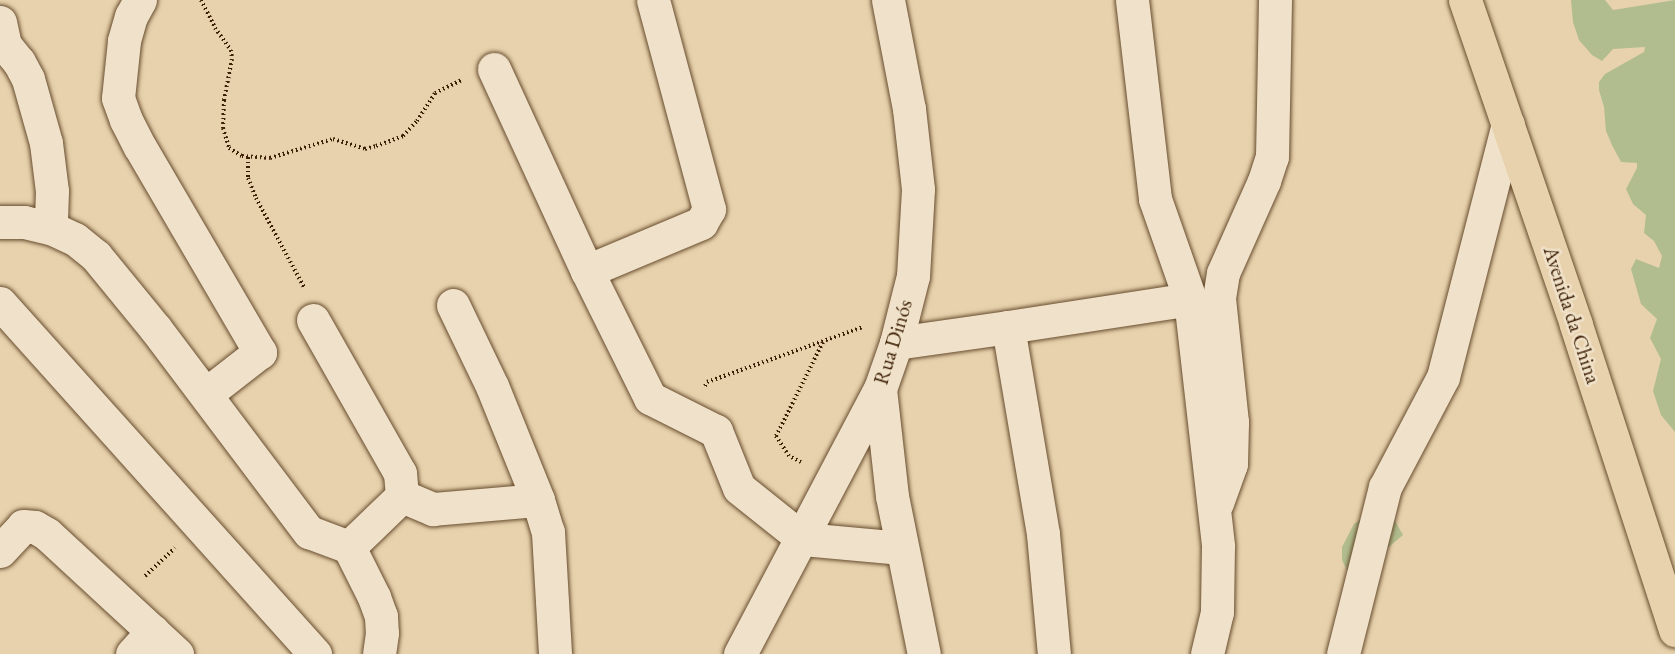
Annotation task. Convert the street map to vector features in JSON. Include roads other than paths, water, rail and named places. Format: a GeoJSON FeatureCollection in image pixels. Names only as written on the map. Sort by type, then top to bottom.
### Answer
{"type":"FeatureCollection","features":[{"type":"Feature","properties":{"kind":"main road","name":"Avenida da China"},"geometry":{"type":"LineString","coordinates":[[1465,0],[1675,630]]}},
{"type":"Feature","properties":{"kind":"street"},"geometry":{"type":"LineString","coordinates":[[140,0],[131,16],[124,42],[118,98],[140,147],[260,352],[206,394]]}},
{"type":"Feature","properties":{"kind":"street"},"geometry":{"type":"LineString","coordinates":[[587,270],[701,223],[709,209],[653,0]]}},
{"type":"Feature","properties":{"kind":"street","name":"Rua Dinós"},"geometry":{"type":"LineString","coordinates":[[740,654],[880,389],[900,327],[913,276],[918,189],[909,110],[888,0]]}},
{"type":"Feature","properties":{"kind":"street"},"geometry":{"type":"LineString","coordinates":[[1132,0],[1155,199],[1190,299],[1218,546],[1217,612],[1207,654]]}},
{"type":"Feature","properties":{"kind":"street"},"geometry":{"type":"LineString","coordinates":[[1214,511],[1231,465],[1232,432],[1231,396],[1219,298],[1223,273],[1264,181],[1272,157],[1275,0]]}},
{"type":"Feature","properties":{"kind":"street"},"geometry":{"type":"LineString","coordinates":[[0,22],[0,31],[5,45],[19,62],[37,105],[51,168],[51,228]]}},
{"type":"Feature","properties":{"kind":"street"},"geometry":{"type":"LineString","coordinates":[[494,69],[644,390],[656,403],[716,431],[739,488],[802,539],[902,548]]}},
{"type":"Feature","properties":{"kind":"street"},"geometry":{"type":"LineString","coordinates":[[1343,654],[1384,487],[1443,377],[1508,124]]}},
{"type":"Feature","properties":{"kind":"street"},"geometry":{"type":"LineString","coordinates":[[0,222],[24,222],[51,228],[75,239],[96,256],[206,394],[309,532],[349,547],[381,616],[379,654]]}},
{"type":"Feature","properties":{"kind":"street"},"geometry":{"type":"LineString","coordinates":[[900,327],[1008,327],[1190,299]]}},
{"type":"Feature","properties":{"kind":"street"},"geometry":{"type":"LineString","coordinates":[[0,303],[315,654]]}},
{"type":"Feature","properties":{"kind":"street"},"geometry":{"type":"LineString","coordinates":[[453,305],[492,386],[538,500],[548,532],[555,654]]}},
{"type":"Feature","properties":{"kind":"street"},"geometry":{"type":"LineString","coordinates":[[313,320],[400,473],[402,496]]}},
{"type":"Feature","properties":{"kind":"street"},"geometry":{"type":"LineString","coordinates":[[1008,327],[1043,534],[1054,654]]}},
{"type":"Feature","properties":{"kind":"street"},"geometry":{"type":"LineString","coordinates":[[880,389],[887,464],[924,654]]}},
{"type":"Feature","properties":{"kind":"street"},"geometry":{"type":"LineString","coordinates":[[349,547],[402,496]]}},
{"type":"Feature","properties":{"kind":"street"},"geometry":{"type":"LineString","coordinates":[[402,496],[434,509],[538,500]]}},
{"type":"Feature","properties":{"kind":"street"},"geometry":{"type":"LineString","coordinates":[[0,551],[22,526],[34,527],[47,534],[120,601],[143,643],[177,654]]}}]}
